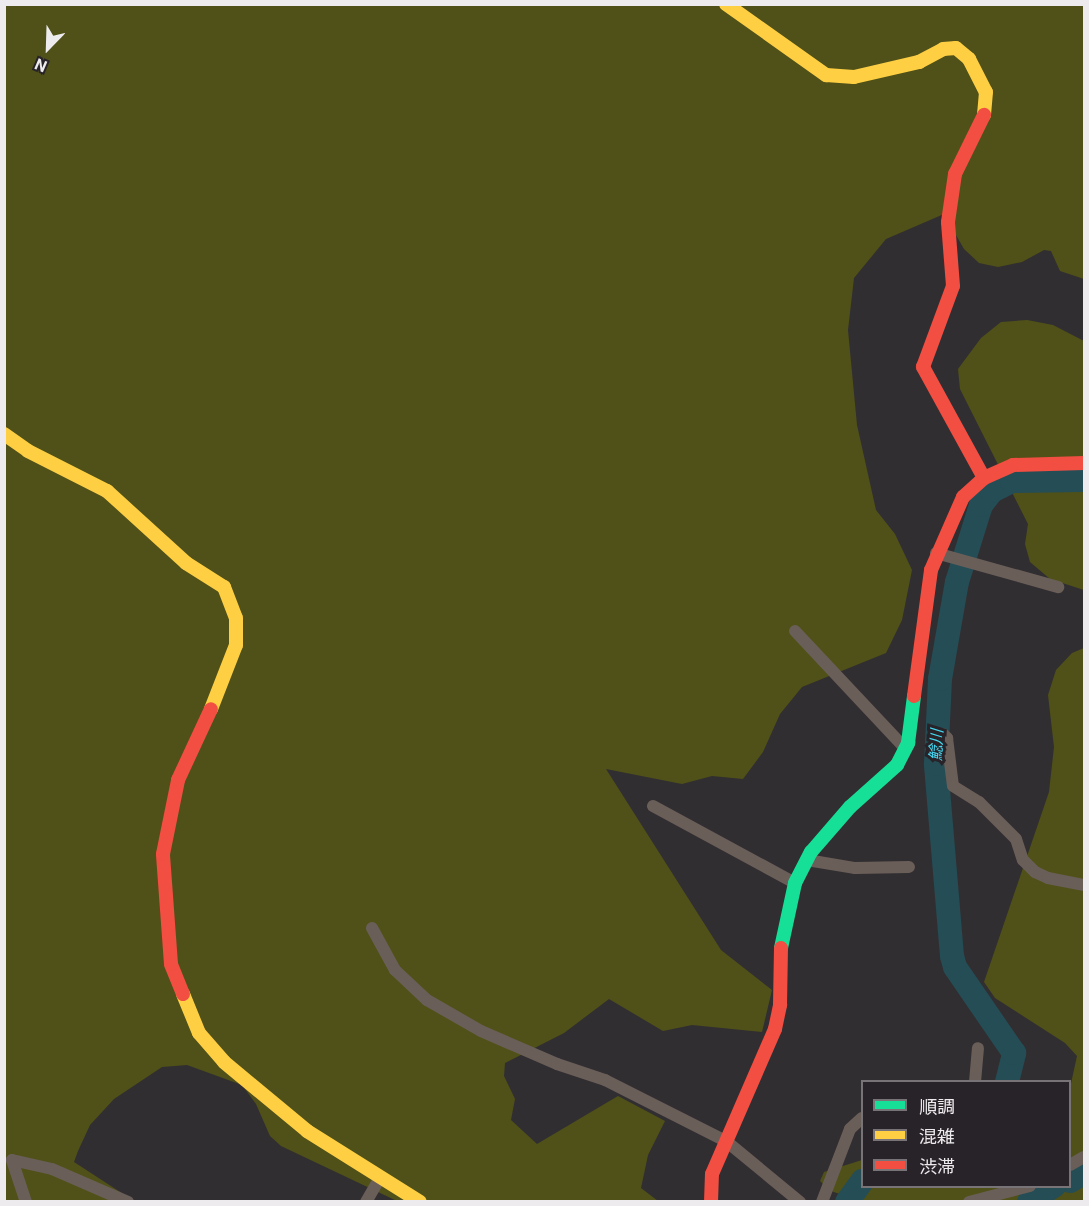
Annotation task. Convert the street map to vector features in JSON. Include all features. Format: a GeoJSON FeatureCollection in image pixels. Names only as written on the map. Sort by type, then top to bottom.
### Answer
{"type":"FeatureCollection","features":[{"type":"Feature","properties":{"kind":"street"},"geometry":{"type":"LineString","coordinates":[[726,4],[826,75],[854,77],[919,62],[943,49],[956,48],[974,67],[986,92],[986,112],[955,174],[948,222],[953,286],[923,367],[984,478]]}},
{"type":"Feature","properties":{"kind":"street"},"geometry":{"type":"LineString","coordinates":[[4,434],[28,451],[107,491],[186,563],[224,586],[236,618],[236,645],[231,666],[178,780],[163,854],[171,964],[199,1033],[224,1062],[307,1131],[420,1202]]}},
{"type":"Feature","properties":{"kind":"street"},"geometry":{"type":"LineString","coordinates":[[711,1202],[712,1174],[775,1029],[780,1005],[781,940],[795,883],[807,860],[850,807],[897,765],[905,748],[914,721],[936,553],[963,497],[984,478],[1013,465],[1084,463]]}},
{"type":"Feature","properties":{"kind":"street"},"geometry":{"type":"LineString","coordinates":[[936,553],[1058,587]]}},
{"type":"Feature","properties":{"kind":"street"},"geometry":{"type":"LineString","coordinates":[[795,631],[905,748]]}},
{"type":"Feature","properties":{"kind":"street"},"geometry":{"type":"LineString","coordinates":[[943,734],[947,738],[954,786],[979,802],[1016,839],[1023,860],[1035,872],[1048,878],[1084,885]]}},
{"type":"Feature","properties":{"kind":"street"},"geometry":{"type":"LineString","coordinates":[[653,806],[795,883]]}},
{"type":"Feature","properties":{"kind":"street"},"geometry":{"type":"LineString","coordinates":[[807,860],[855,868],[909,867]]}},
{"type":"Feature","properties":{"kind":"street"},"geometry":{"type":"LineString","coordinates":[[372,928],[395,970],[428,1000],[481,1031],[557,1064],[605,1080],[726,1141],[800,1202]]}},
{"type":"Feature","properties":{"kind":"street"},"geometry":{"type":"LineString","coordinates":[[975,1080],[978,1048]]}},
{"type":"Feature","properties":{"kind":"street"},"geometry":{"type":"LineString","coordinates":[[822,1202],[850,1129],[861,1119]]}},
{"type":"Feature","properties":{"kind":"street"},"geometry":{"type":"LineString","coordinates":[[26,1202],[12,1160],[52,1169],[128,1202]]}},
{"type":"Feature","properties":{"kind":"street"},"geometry":{"type":"LineString","coordinates":[[366,1202],[380,1178]]}},
{"type":"Feature","properties":{"kind":"street"},"geometry":{"type":"LineString","coordinates":[[969,1202],[1022,1188]]}},
{"type":"Feature","properties":{"kind":"shaded area"},"geometry":{"type":"Polygon","coordinates":[[[5,5],[1084,5],[1084,279],[1060,271],[1051,251],[1044,250],[1022,262],[998,267],[979,263],[964,249],[944,214],[886,239],[854,278],[848,330],[857,425],[876,510],[895,534],[912,570],[902,620],[886,653],[802,687],[780,714],[763,752],[743,779],[712,776],[682,784],[606,769],[721,950],[772,990],[762,1032],[692,1025],[663,1031],[609,999],[564,1033],[505,1063],[504,1076],[515,1099],[511,1120],[537,1144],[618,1096],[665,1121],[648,1155],[641,1188],[658,1201],[397,1201],[281,1146],[270,1136],[256,1104],[242,1085],[187,1065],[162,1067],[114,1099],[90,1125],[78,1151],[74,1162],[134,1201],[5,1202],[5,5]]]}},
{"type":"Feature","properties":{"kind":"shaded area"},"geometry":{"type":"Polygon","coordinates":[[[1027,320],[1053,325],[1084,341],[1084,590],[1050,579],[1030,562],[1025,544],[1028,524],[960,389],[958,369],[981,338],[1001,322],[1027,320]]]}},
{"type":"Feature","properties":{"kind":"shaded area"},"geometry":{"type":"Polygon","coordinates":[[[1084,648],[1084,1201],[860,1201],[831,1191],[820,1181],[824,1172],[861,1160],[861,1188],[1071,1188],[1071,1083],[1077,1056],[1065,1043],[995,998],[984,982],[1049,792],[1054,747],[1048,695],[1056,670],[1072,653],[1084,648]]]}},
{"type":"Feature","properties":{"kind":"waterway","name":"鯰川"},"geometry":{"type":"LineString","coordinates":[[1007,1080],[1014,1053],[955,967],[952,956],[936,764],[940,679],[957,582],[981,505],[992,491],[1012,481],[1084,480]]}},
{"type":"Feature","properties":{"kind":"waterway"},"geometry":{"type":"LineString","coordinates":[[1071,1180],[1084,1173]]}},
{"type":"Feature","properties":{"kind":"waterway","name":"鯰川"},"geometry":{"type":"LineString","coordinates":[[847,1202],[861,1182]]}},
{"type":"Feature","properties":{"kind":"waterway"},"geometry":{"type":"LineString","coordinates":[[1029,1202],[1051,1188]]}},
{"type":"Feature","properties":{"kind":"traffic: fast"},"geometry":{"type":"LineString","coordinates":[[781,948],[795,883],[811,852],[850,807],[897,765],[908,743],[914,696]]}},
{"type":"Feature","properties":{"kind":"traffic: slow"},"geometry":{"type":"LineString","coordinates":[[726,4],[826,75],[854,77],[919,62],[943,49],[956,48],[969,59],[986,92],[984,115]]}},
{"type":"Feature","properties":{"kind":"traffic: slow"},"geometry":{"type":"LineString","coordinates":[[4,434],[28,451],[107,491],[186,563],[224,587],[236,618],[236,645],[211,709]]}},
{"type":"Feature","properties":{"kind":"traffic: slow"},"geometry":{"type":"LineString","coordinates":[[183,994],[199,1033],[224,1062],[307,1131],[420,1202]]}},
{"type":"Feature","properties":{"kind":"traffic: jam"},"geometry":{"type":"LineString","coordinates":[[984,115],[955,174],[948,222],[953,286],[923,367],[984,478]]}},
{"type":"Feature","properties":{"kind":"traffic: jam"},"geometry":{"type":"LineString","coordinates":[[914,696],[931,570],[963,497],[984,478],[1013,465],[1084,463]]}},
{"type":"Feature","properties":{"kind":"traffic: jam"},"geometry":{"type":"LineString","coordinates":[[183,994],[171,964],[163,854],[178,780],[211,709]]}},
{"type":"Feature","properties":{"kind":"traffic: jam"},"geometry":{"type":"LineString","coordinates":[[711,1202],[712,1174],[775,1029],[780,1005],[781,948]]}}]}
